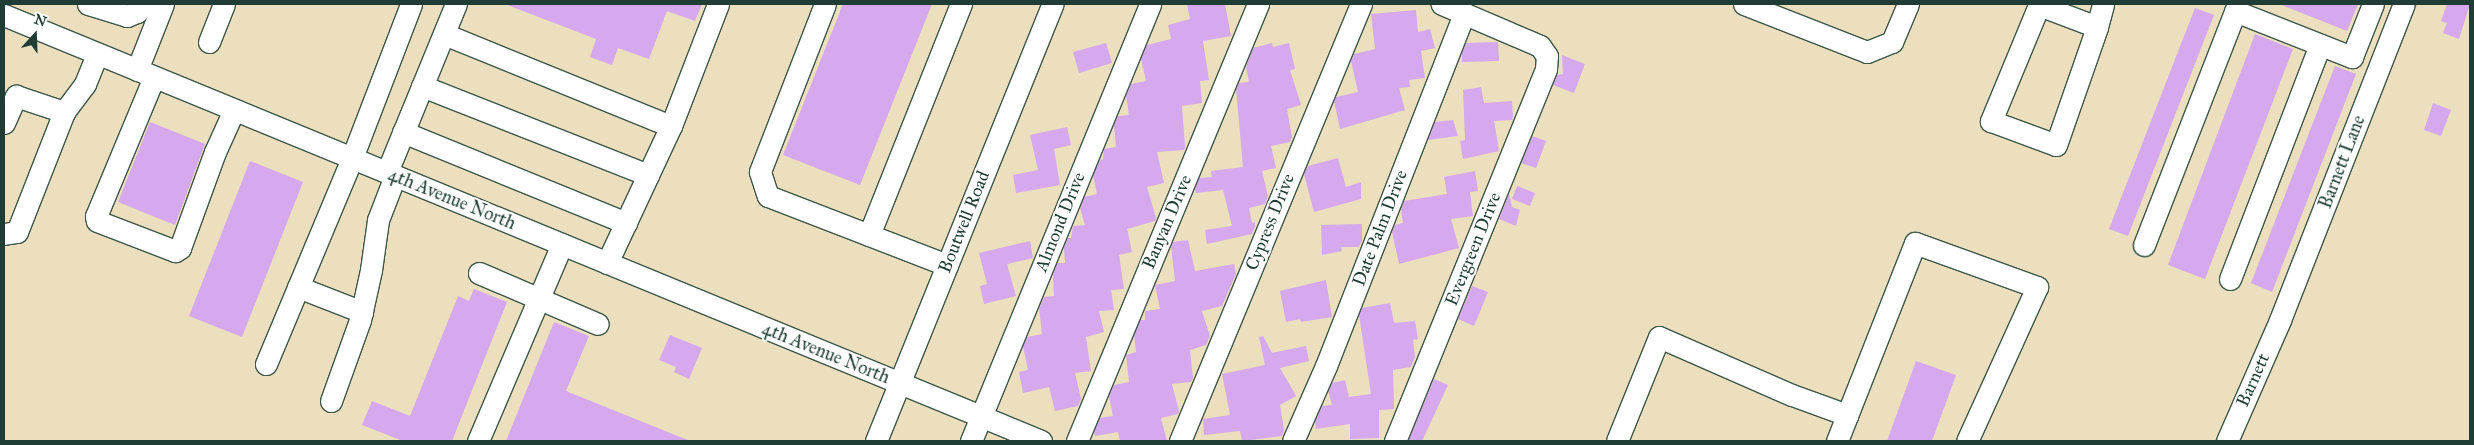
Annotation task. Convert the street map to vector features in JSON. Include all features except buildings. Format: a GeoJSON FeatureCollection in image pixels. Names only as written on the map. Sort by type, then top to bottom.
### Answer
{"type":"FeatureCollection","features":[{"type":"Feature","properties":{"kind":"street"},"geometry":{"type":"LineString","coordinates":[[88,4],[127,16],[137,12],[143,4]]}},
{"type":"Feature","properties":{"kind":"street"},"geometry":{"type":"LineString","coordinates":[[163,4],[145,73],[96,216],[97,221],[175,251],[180,248],[215,152],[234,110]]}},
{"type":"Feature","properties":{"kind":"street"},"geometry":{"type":"LineString","coordinates":[[209,42],[224,4]]}},
{"type":"Feature","properties":{"kind":"street"},"geometry":{"type":"LineString","coordinates":[[266,364],[352,158],[411,4]]}},
{"type":"Feature","properties":{"kind":"street"},"geometry":{"type":"LineString","coordinates":[[331,401],[362,312],[378,220],[403,132],[456,4]]}},
{"type":"Feature","properties":{"kind":"street"},"geometry":{"type":"LineString","coordinates":[[606,263],[671,126],[718,4]]}},
{"type":"Feature","properties":{"kind":"street"},"geometry":{"type":"LineString","coordinates":[[825,4],[760,172],[768,196],[947,265]]}},
{"type":"Feature","properties":{"kind":"street"},"geometry":{"type":"LineString","coordinates":[[869,235],[961,4]]}},
{"type":"Feature","properties":{"kind":"street","name":"Boutwell Road"},"geometry":{"type":"LineString","coordinates":[[876,441],[1053,4]]}},
{"type":"Feature","properties":{"kind":"street","name":"Almond Drive"},"geometry":{"type":"LineString","coordinates":[[971,441],[1150,4]]}},
{"type":"Feature","properties":{"kind":"street","name":"Banyan Drive"},"geometry":{"type":"LineString","coordinates":[[1077,441],[1258,4]]}},
{"type":"Feature","properties":{"kind":"street","name":"Cypress Drive"},"geometry":{"type":"LineString","coordinates":[[1180,441],[1361,4]]}},
{"type":"Feature","properties":{"kind":"street"},"geometry":{"type":"LineString","coordinates":[[1442,4],[1464,13]]}},
{"type":"Feature","properties":{"kind":"street"},"geometry":{"type":"LineString","coordinates":[[1744,4],[1867,52],[1892,42],[1908,4]]}},
{"type":"Feature","properties":{"kind":"street"},"geometry":{"type":"LineString","coordinates":[[2098,27],[2039,5],[1991,121],[2056,145],[2098,27],[2103,4]]}},
{"type":"Feature","properties":{"kind":"street"},"geometry":{"type":"LineString","coordinates":[[2144,245],[2235,11],[2352,58],[2373,4]]}},
{"type":"Feature","properties":{"kind":"street","name":"Barnett Lane"},"geometry":{"type":"LineString","coordinates":[[2280,320],[2404,4]]}},
{"type":"Feature","properties":{"kind":"street","name":"Evergreen Drive"},"geometry":{"type":"LineString","coordinates":[[1395,441],[1546,69],[1547,56],[1540,46],[1464,13]]}},
{"type":"Feature","properties":{"kind":"street","name":"Date Palm Drive"},"geometry":{"type":"LineString","coordinates":[[1293,441],[1326,366],[1464,13]]}},
{"type":"Feature","properties":{"kind":"street","name":"4th Avenue North"},"geometry":{"type":"LineString","coordinates":[[4,15],[1041,441]]}},
{"type":"Feature","properties":{"kind":"street"},"geometry":{"type":"LineString","coordinates":[[444,34],[671,126]]}},
{"type":"Feature","properties":{"kind":"street"},"geometry":{"type":"LineString","coordinates":[[2230,279],[2320,45]]}},
{"type":"Feature","properties":{"kind":"street"},"geometry":{"type":"LineString","coordinates":[[5,237],[17,232],[64,112],[85,84],[97,54]]}},
{"type":"Feature","properties":{"kind":"street"},"geometry":{"type":"LineString","coordinates":[[422,86],[648,175]]}},
{"type":"Feature","properties":{"kind":"street"},"geometry":{"type":"LineString","coordinates":[[4,123],[16,96],[64,112]]}},
{"type":"Feature","properties":{"kind":"street"},"geometry":{"type":"LineString","coordinates":[[403,132],[626,222]]}},
{"type":"Feature","properties":{"kind":"street"},"geometry":{"type":"LineString","coordinates":[[1837,441],[1915,243],[2037,287],[1967,441]]}},
{"type":"Feature","properties":{"kind":"street"},"geometry":{"type":"LineString","coordinates":[[478,441],[562,244]]}},
{"type":"Feature","properties":{"kind":"street"},"geometry":{"type":"LineString","coordinates":[[479,273],[538,300],[598,324]]}},
{"type":"Feature","properties":{"kind":"street"},"geometry":{"type":"LineString","coordinates":[[298,288],[362,312]]}},
{"type":"Feature","properties":{"kind":"street","name":"Barnett"},"geometry":{"type":"LineString","coordinates":[[2227,441],[2280,320]]}},
{"type":"Feature","properties":{"kind":"street"},"geometry":{"type":"LineString","coordinates":[[1617,441],[1659,337],[1792,395],[1847,415]]}}]}
